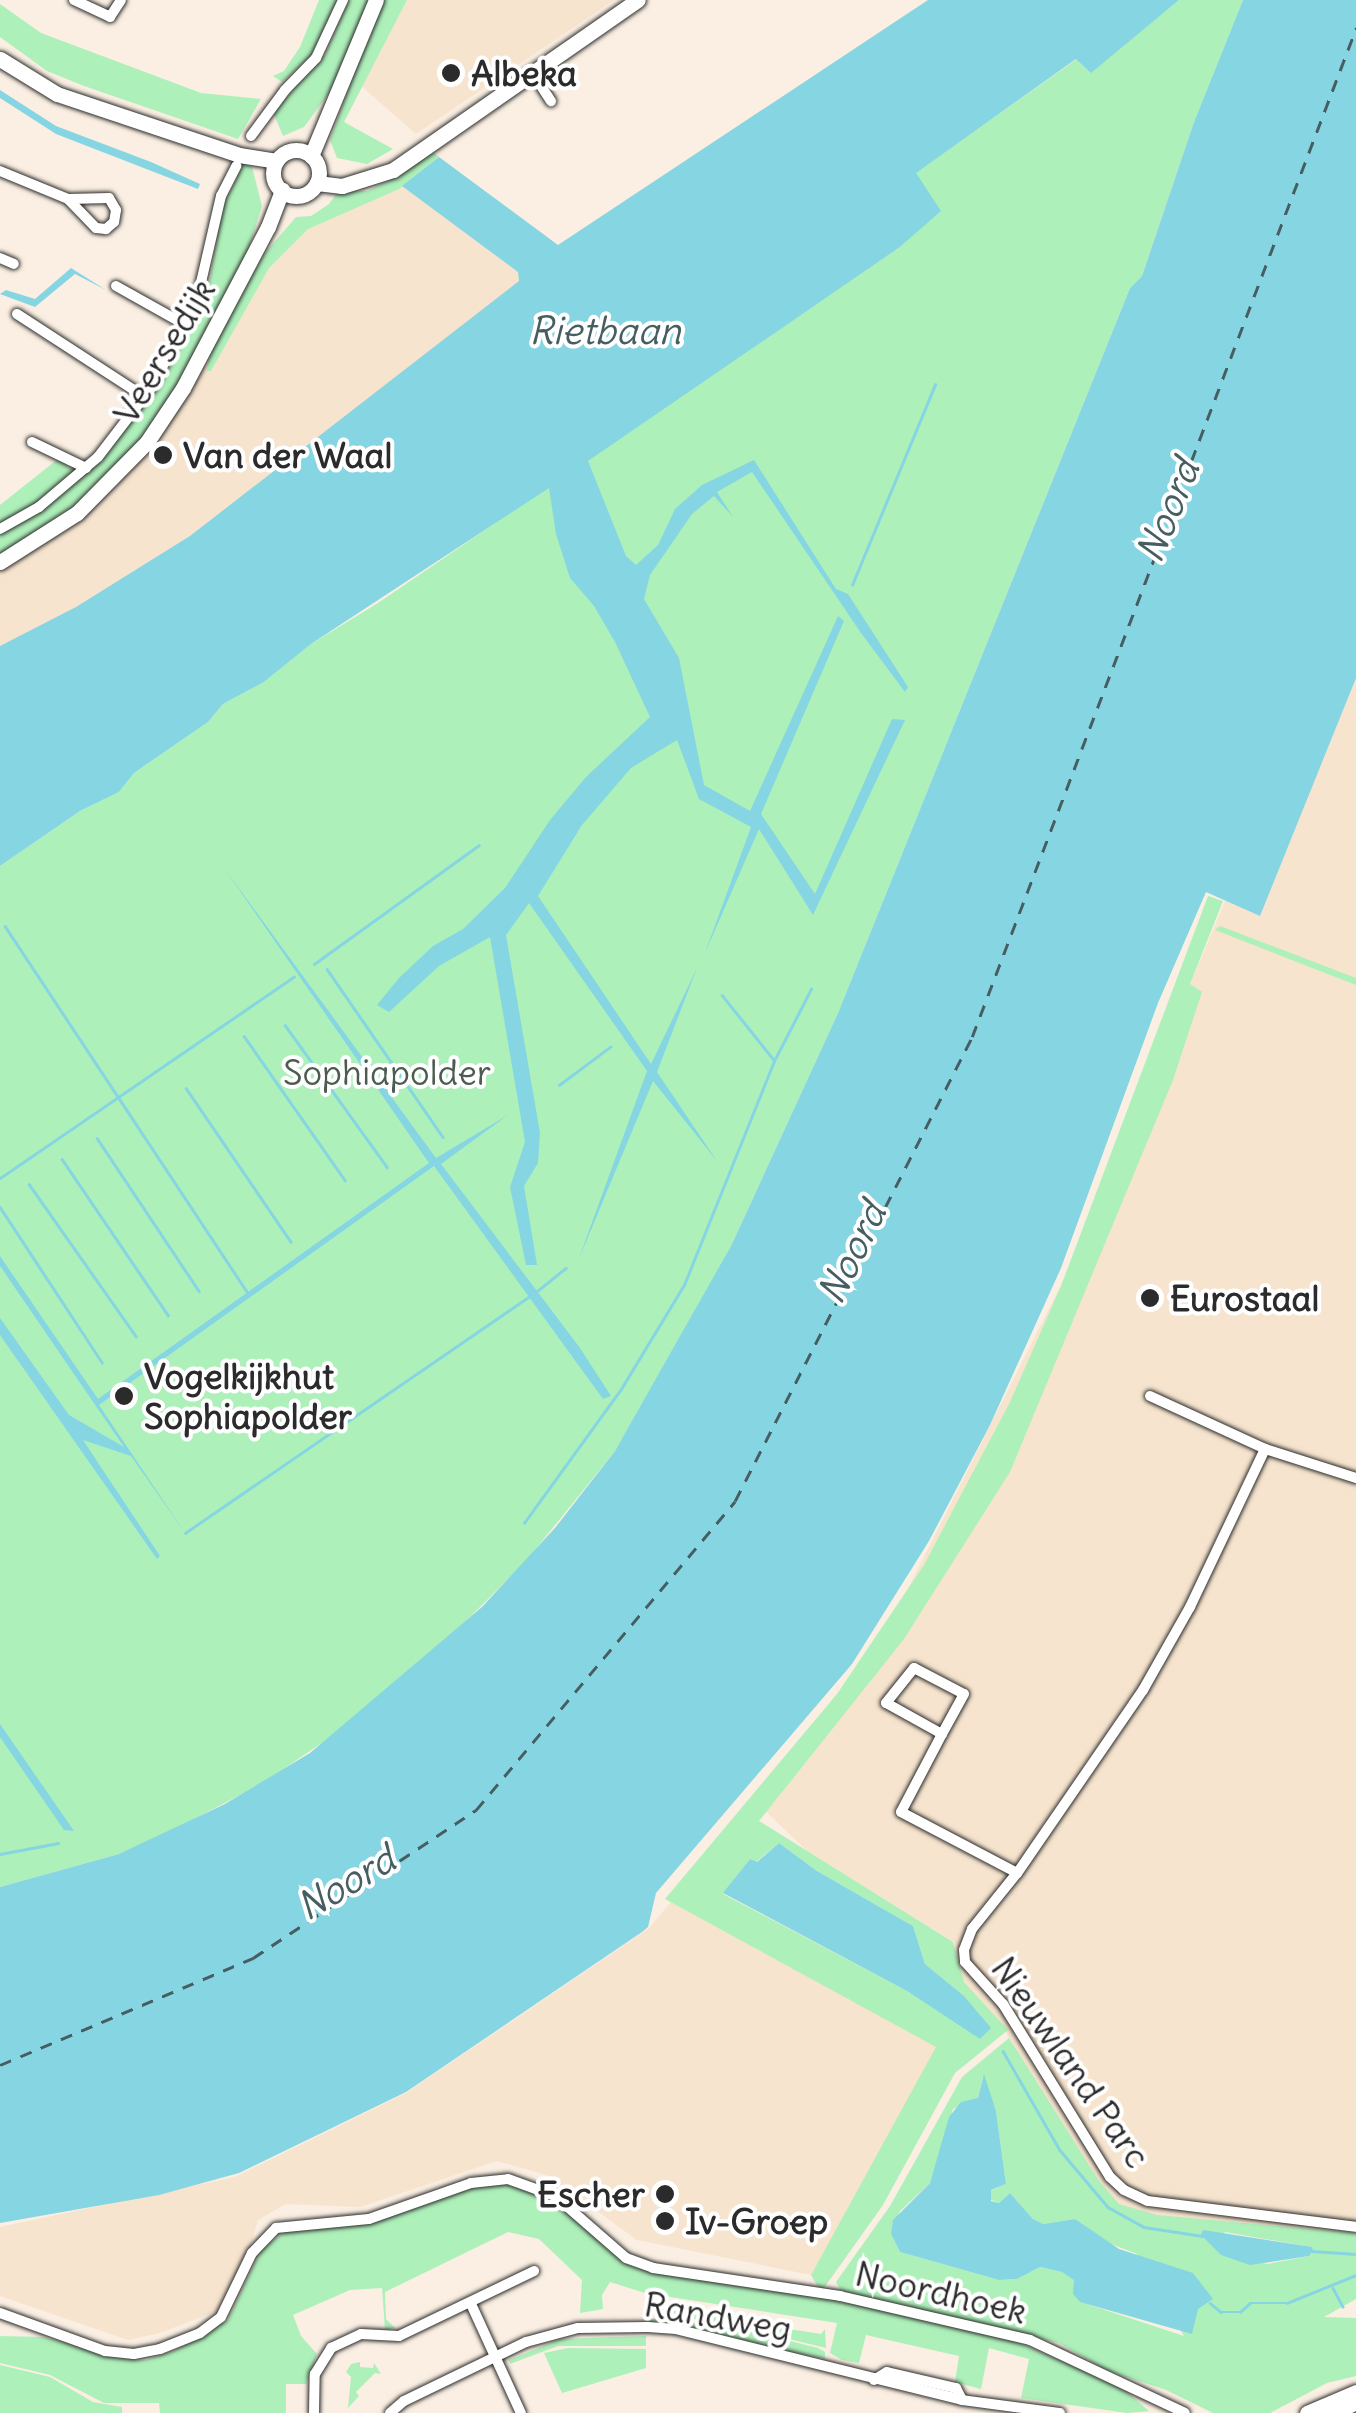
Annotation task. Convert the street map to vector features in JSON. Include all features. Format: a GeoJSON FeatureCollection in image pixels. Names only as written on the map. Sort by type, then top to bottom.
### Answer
{"type":"FeatureCollection","features":[{"type":"Feature","properties":{"kind":"main road"},"geometry":{"type":"LineString","coordinates":[[306,154],[376,0]]}},
{"type":"Feature","properties":{"kind":"main road"},"geometry":{"type":"LineString","coordinates":[[306,154],[318,178],[342,186],[394,170],[638,0]]}},
{"type":"Feature","properties":{"kind":"main road"},"geometry":{"type":"LineString","coordinates":[[0,60],[57,94],[237,160],[276,167]]}},
{"type":"Feature","properties":{"kind":"main road"},"geometry":{"type":"LineString","coordinates":[[276,167],[288,152],[306,154]]}},
{"type":"Feature","properties":{"kind":"main road"},"geometry":{"type":"LineString","coordinates":[[276,167],[286,193],[306,194],[318,178]]}},
{"type":"Feature","properties":{"kind":"main road","name":"Veersedijk"},"geometry":{"type":"LineString","coordinates":[[0,562],[77,513],[147,442],[183,388],[286,193]]}},
{"type":"Feature","properties":{"kind":"main road"},"geometry":{"type":"LineString","coordinates":[[1306,2413],[1356,2392]]}},
{"type":"Feature","properties":{"kind":"main road"},"geometry":{"type":"LineString","coordinates":[[1334,2413],[1356,2402]]}},
{"type":"Feature","properties":{"kind":"street"},"geometry":{"type":"LineString","coordinates":[[74,0],[110,17],[120,0]]}},
{"type":"Feature","properties":{"kind":"street"},"geometry":{"type":"LineString","coordinates":[[251,136],[276,100],[316,58],[343,0]]}},
{"type":"Feature","properties":{"kind":"street"},"geometry":{"type":"LineString","coordinates":[[532,72],[551,101]]}},
{"type":"Feature","properties":{"kind":"street"},"geometry":{"type":"LineString","coordinates":[[0,529],[39,507],[86,468],[145,396],[184,324],[205,273],[216,213],[237,160]]}},
{"type":"Feature","properties":{"kind":"street"},"geometry":{"type":"LineString","coordinates":[[0,170],[68,199],[96,228],[106,229],[114,222],[116,210],[109,198],[68,199]]}},
{"type":"Feature","properties":{"kind":"street"},"geometry":{"type":"LineString","coordinates":[[0,258],[14,264]]}},
{"type":"Feature","properties":{"kind":"street"},"geometry":{"type":"LineString","coordinates":[[116,286],[184,324]]}},
{"type":"Feature","properties":{"kind":"street"},"geometry":{"type":"LineString","coordinates":[[16,314],[145,396]]}},
{"type":"Feature","properties":{"kind":"street"},"geometry":{"type":"LineString","coordinates":[[32,442],[86,468]]}},
{"type":"Feature","properties":{"kind":"street"},"geometry":{"type":"LineString","coordinates":[[1150,1396],[1264,1449],[1356,1478]]}},
{"type":"Feature","properties":{"kind":"street","name":"Nieuwland Parc"},"geometry":{"type":"LineString","coordinates":[[1264,1449],[1190,1607],[1144,1690],[966,1940],[965,1962],[1003,2004],[1110,2177],[1148,2201],[1356,2226]]}},
{"type":"Feature","properties":{"kind":"street"},"geometry":{"type":"LineString","coordinates":[[942,1734],[886,1703],[914,1668],[964,1694],[901,1812],[1017,1873]]}},
{"type":"Feature","properties":{"kind":"street","name":"Noordhoek"},"geometry":{"type":"LineString","coordinates":[[0,2313],[105,2351],[125,2354],[160,2348],[200,2333],[221,2317],[252,2253],[276,2228],[369,2219],[471,2182],[508,2178],[556,2196],[626,2258],[653,2268],[840,2296],[1030,2340],[1182,2412]]}},
{"type":"Feature","properties":{"kind":"street"},"geometry":{"type":"LineString","coordinates":[[314,2413],[315,2374],[331,2348],[361,2334],[399,2336],[534,2271]]}},
{"type":"Feature","properties":{"kind":"street"},"geometry":{"type":"LineString","coordinates":[[470,2304],[496,2356],[517,2412]]}},
{"type":"Feature","properties":{"kind":"street","name":"Randweg"},"geometry":{"type":"LineString","coordinates":[[390,2413],[404,2401],[496,2356],[578,2328],[676,2329],[826,2364],[874,2380],[887,2372],[956,2388],[962,2400],[1060,2413]]}},
{"type":"Feature","properties":{"kind":"shaded area"},"geometry":{"type":"Polygon","coordinates":[[[407,0],[614,0],[416,134],[358,83],[407,0]]]}},
{"type":"Feature","properties":{"kind":"shaded area"},"geometry":{"type":"Polygon","coordinates":[[[404,184],[530,274],[236,514],[0,660],[0,544],[191,388],[290,236],[404,184]]]}},
{"type":"Feature","properties":{"kind":"shaded area"},"geometry":{"type":"Polygon","coordinates":[[[1356,592],[1356,2233],[1154,2215],[1117,2207],[1097,2184],[1004,2029],[960,1979],[954,1942],[807,1851],[754,1800],[877,1650],[1072,1263],[1356,592]]]}},
{"type":"Feature","properties":{"kind":"shaded area"},"geometry":{"type":"Polygon","coordinates":[[[671,1902],[937,2047],[811,2275],[637,2240],[549,2176],[497,2161],[360,2207],[286,2204],[258,2220],[246,2261],[220,2310],[160,2333],[128,2340],[0,2296],[0,2227],[235,2177],[406,2093],[648,1929],[671,1902]]]}},
{"type":"Feature","properties":{"kind":"green space"},"geometry":{"type":"Polygon","coordinates":[[[319,0],[339,0],[314,53],[282,82],[273,76],[284,71],[300,47],[319,0]]]}},
{"type":"Feature","properties":{"kind":"green space"},"geometry":{"type":"Polygon","coordinates":[[[349,0],[370,0],[332,89],[304,127],[283,136],[273,112],[325,55],[349,0]]]}},
{"type":"Feature","properties":{"kind":"green space"},"geometry":{"type":"Polygon","coordinates":[[[381,0],[407,0],[344,122],[393,149],[367,164],[337,158],[330,140],[381,0]]]}},
{"type":"Feature","properties":{"kind":"green space","name":"Sophiapolder"},"geometry":{"type":"Polygon","coordinates":[[[1179,0],[1243,0],[1194,122],[1142,276],[1130,288],[838,1013],[731,1246],[654,1390],[615,1451],[526,1561],[444,1643],[342,1729],[263,1783],[161,1836],[119,1854],[0,1887],[0,866],[80,811],[119,792],[134,773],[208,722],[223,704],[264,682],[311,644],[378,603],[900,247],[940,211],[915,173],[1077,59],[1091,72],[1179,0]]]}},
{"type":"Feature","properties":{"kind":"green space"},"geometry":{"type":"Polygon","coordinates":[[[0,4],[41,33],[201,93],[261,99],[238,139],[84,86],[47,71],[0,37],[0,4]]]}},
{"type":"Feature","properties":{"kind":"green space"},"geometry":{"type":"Polygon","coordinates":[[[431,150],[439,157],[399,189],[308,229],[269,268],[211,371],[207,371],[210,353],[264,254],[296,217],[311,216],[329,204],[339,190],[367,191],[390,180],[431,150]]]}},
{"type":"Feature","properties":{"kind":"green space"},"geometry":{"type":"Polygon","coordinates":[[[244,163],[252,167],[262,206],[245,260],[180,385],[134,452],[71,511],[0,556],[0,533],[108,451],[168,370],[210,279],[222,209],[244,163]]]}},
{"type":"Feature","properties":{"kind":"green space"},"geometry":{"type":"Polygon","coordinates":[[[58,459],[74,471],[32,508],[0,525],[0,505],[58,459]]]}},
{"type":"Feature","properties":{"kind":"green space"},"geometry":{"type":"Polygon","coordinates":[[[1208,896],[1223,901],[1190,984],[1202,992],[1173,1080],[1010,1472],[904,1639],[759,1821],[953,1942],[964,1982],[1008,2030],[955,2073],[883,2205],[824,2288],[818,2287],[811,2275],[936,2047],[665,1899],[837,1694],[924,1565],[1010,1402],[1061,1286],[1208,896]],[[779,1843],[756,1862],[750,1859],[723,1894],[907,1991],[980,2038],[963,1995],[925,1964],[913,1926],[817,1871],[779,1843]]]}},
{"type":"Feature","properties":{"kind":"green space"},"geometry":{"type":"Polygon","coordinates":[[[1220,926],[1356,978],[1356,985],[1215,930],[1220,926]]]}},
{"type":"Feature","properties":{"kind":"green space"},"geometry":{"type":"Polygon","coordinates":[[[1009,2038],[1099,2181],[1119,2204],[1157,2215],[1356,2233],[1356,2299],[1324,2317],[1356,2318],[1356,2376],[1327,2383],[1270,2413],[1213,2413],[1166,2390],[1108,2371],[1059,2343],[841,2291],[836,2282],[890,2206],[962,2077],[1009,2038]],[[983,2077],[978,2098],[953,2109],[930,2183],[900,2211],[891,2234],[900,2252],[999,2280],[1017,2279],[1040,2267],[1062,2272],[1075,2280],[1081,2302],[1184,2336],[1137,2254],[1106,2242],[1075,2219],[1043,2224],[1033,2219],[1010,2193],[999,2203],[989,2199],[990,2191],[1006,2184],[996,2111],[983,2077]],[[1225,2232],[1215,2245],[1221,2255],[1268,2264],[1309,2256],[1313,2251],[1311,2247],[1225,2232]]]}},
{"type":"Feature","properties":{"kind":"green space"},"geometry":{"type":"Polygon","coordinates":[[[509,2183],[561,2204],[625,2262],[881,2307],[996,2333],[1120,2386],[1149,2411],[1127,2413],[1021,2398],[1029,2359],[989,2348],[981,2389],[955,2382],[959,2356],[866,2335],[859,2363],[842,2360],[830,2353],[837,2323],[645,2293],[610,2282],[602,2295],[603,2309],[580,2313],[582,2280],[539,2239],[508,2232],[385,2292],[386,2319],[395,2328],[385,2330],[382,2288],[350,2290],[293,2315],[301,2336],[317,2354],[306,2384],[286,2384],[286,2413],[160,2413],[159,2403],[104,2403],[50,2375],[0,2363],[0,2336],[43,2337],[130,2359],[146,2360],[174,2351],[228,2320],[261,2250],[287,2230],[346,2224],[469,2187],[509,2183]]]}},
{"type":"Feature","properties":{"kind":"green space"},"geometry":{"type":"Polygon","coordinates":[[[650,2307],[821,2334],[825,2329],[826,2348],[719,2322],[650,2315],[650,2307]]]}},
{"type":"Feature","properties":{"kind":"green space"},"geometry":{"type":"Polygon","coordinates":[[[650,2319],[719,2325],[782,2339],[818,2348],[825,2352],[825,2359],[650,2323],[650,2319]]]}},
{"type":"Feature","properties":{"kind":"green space"},"geometry":{"type":"Polygon","coordinates":[[[646,2336],[646,2346],[558,2346],[510,2364],[509,2360],[560,2339],[646,2336]]]}},
{"type":"Feature","properties":{"kind":"green space"},"geometry":{"type":"Polygon","coordinates":[[[568,2348],[646,2349],[646,2368],[562,2393],[544,2353],[568,2348]]]}},
{"type":"Feature","properties":{"kind":"green space"},"geometry":{"type":"Polygon","coordinates":[[[360,2362],[360,2367],[373,2368],[374,2363],[381,2374],[375,2373],[356,2392],[359,2396],[348,2408],[351,2377],[346,2372],[351,2364],[360,2362]]]}},
{"type":"Feature","properties":{"kind":"green space"},"geometry":{"type":"Polygon","coordinates":[[[0,2365],[50,2377],[93,2402],[122,2407],[122,2413],[0,2413],[0,2365]]]}},
{"type":"Feature","properties":{"kind":"water","name":"Rietbaan"},"geometry":{"type":"Polygon","coordinates":[[[928,0],[1179,0],[1091,73],[1076,59],[916,173],[941,211],[900,247],[588,461],[626,556],[636,565],[658,545],[675,509],[702,485],[754,460],[836,589],[848,594],[908,687],[905,692],[861,633],[752,472],[717,492],[733,517],[714,496],[692,514],[650,575],[644,599],[679,658],[704,785],[750,811],[838,616],[844,621],[761,814],[815,894],[892,719],[905,720],[813,915],[759,829],[705,953],[751,827],[699,799],[677,740],[631,768],[582,825],[538,896],[651,1064],[697,968],[657,1072],[717,1161],[653,1081],[578,1261],[647,1071],[529,903],[506,935],[540,1133],[538,1163],[524,1186],[537,1265],[526,1265],[510,1187],[525,1142],[490,937],[439,966],[389,1012],[377,1005],[433,946],[463,929],[505,888],[550,820],[586,777],[650,717],[615,642],[594,606],[570,578],[556,534],[549,488],[311,644],[264,682],[223,704],[208,722],[134,773],[119,792],[80,811],[0,866],[0,646],[76,607],[190,536],[519,281],[518,272],[402,186],[439,157],[558,245],[928,0]]]}},
{"type":"Feature","properties":{"kind":"water","name":"Noord"},"geometry":{"type":"Polygon","coordinates":[[[1243,0],[1356,0],[1356,678],[1260,916],[1206,892],[1158,1003],[1061,1268],[990,1425],[929,1541],[852,1664],[656,1893],[648,1927],[642,1932],[406,2092],[239,2173],[159,2195],[0,2223],[0,1887],[119,1854],[225,1804],[310,1753],[482,1607],[555,1528],[615,1451],[731,1246],[838,1013],[1130,288],[1142,276],[1194,122],[1243,0]]]}},
{"type":"Feature","properties":{"kind":"water"},"geometry":{"type":"Polygon","coordinates":[[[0,90],[56,126],[151,162],[200,184],[198,189],[56,134],[0,98],[0,90]]]}},
{"type":"Feature","properties":{"kind":"water"},"geometry":{"type":"Polygon","coordinates":[[[71,268],[106,290],[75,274],[35,307],[0,294],[6,290],[35,299],[71,268]]]}},
{"type":"Feature","properties":{"kind":"water"},"geometry":{"type":"Polygon","coordinates":[[[224,868],[436,1158],[508,1115],[441,1164],[580,1348],[611,1396],[603,1399],[434,1166],[99,1405],[185,1533],[131,1456],[83,1440],[160,1556],[157,1559],[0,1335],[0,1318],[69,1415],[124,1447],[0,1266],[0,1256],[98,1399],[429,1163],[224,868]]]}},
{"type":"Feature","properties":{"kind":"water"},"geometry":{"type":"Polygon","coordinates":[[[0,1724],[74,1831],[64,1830],[0,1737],[0,1724]]]}},
{"type":"Feature","properties":{"kind":"water"},"geometry":{"type":"Polygon","coordinates":[[[779,1843],[817,1871],[913,1926],[925,1964],[963,1995],[991,2028],[980,2039],[907,1991],[723,1893],[750,1859],[757,1862],[779,1843]]]}},
{"type":"Feature","properties":{"kind":"water"},"geometry":{"type":"Polygon","coordinates":[[[984,2074],[996,2111],[1006,2184],[991,2190],[991,2201],[999,2203],[1010,2193],[1033,2219],[1043,2224],[1075,2219],[1119,2249],[1193,2273],[1213,2299],[1198,2309],[1192,2334],[1080,2302],[1073,2294],[1074,2280],[1062,2272],[1040,2267],[1017,2279],[999,2280],[900,2252],[891,2234],[893,2220],[930,2183],[949,2117],[961,2102],[978,2098],[984,2074]]]}},
{"type":"Feature","properties":{"kind":"water"},"geometry":{"type":"Polygon","coordinates":[[[1203,2230],[1312,2247],[1313,2251],[1309,2256],[1250,2265],[1221,2255],[1201,2235],[1203,2230]]]}},
{"type":"Feature","properties":{"kind":"waterway"},"geometry":{"type":"LineString","coordinates":[[852,585],[935,385]]}},
{"type":"Feature","properties":{"kind":"waterway"},"geometry":{"type":"LineString","coordinates":[[314,964],[479,845]]}},
{"type":"Feature","properties":{"kind":"waterway"},"geometry":{"type":"LineString","coordinates":[[5,926],[248,1293]]}},
{"type":"Feature","properties":{"kind":"waterway"},"geometry":{"type":"LineString","coordinates":[[327,969],[443,1137]]}},
{"type":"Feature","properties":{"kind":"waterway"},"geometry":{"type":"LineString","coordinates":[[0,1178],[294,977]]}},
{"type":"Feature","properties":{"kind":"waterway"},"geometry":{"type":"LineString","coordinates":[[524,1523],[621,1389],[684,1285],[774,1061],[811,989]]}},
{"type":"Feature","properties":{"kind":"waterway"},"geometry":{"type":"LineString","coordinates":[[722,995],[774,1060]]}},
{"type":"Feature","properties":{"kind":"waterway"},"geometry":{"type":"LineString","coordinates":[[285,1025],[387,1167]]}},
{"type":"Feature","properties":{"kind":"waterway"},"geometry":{"type":"LineString","coordinates":[[244,1036],[345,1180]]}},
{"type":"Feature","properties":{"kind":"waterway"},"geometry":{"type":"LineString","coordinates":[[559,1085],[610,1047]]}},
{"type":"Feature","properties":{"kind":"waterway"},"geometry":{"type":"LineString","coordinates":[[186,1088],[291,1242]]}},
{"type":"Feature","properties":{"kind":"waterway"},"geometry":{"type":"LineString","coordinates":[[97,1138],[199,1291]]}},
{"type":"Feature","properties":{"kind":"waterway"},"geometry":{"type":"LineString","coordinates":[[62,1159],[168,1315]]}},
{"type":"Feature","properties":{"kind":"waterway"},"geometry":{"type":"LineString","coordinates":[[29,1184],[136,1336]]}},
{"type":"Feature","properties":{"kind":"waterway"},"geometry":{"type":"LineString","coordinates":[[0,1207],[102,1362]]}},
{"type":"Feature","properties":{"kind":"waterway"},"geometry":{"type":"LineString","coordinates":[[536,1292],[566,1268]]}},
{"type":"Feature","properties":{"kind":"waterway"},"geometry":{"type":"LineString","coordinates":[[185,1533],[529,1297]]}},
{"type":"Feature","properties":{"kind":"waterway"},"geometry":{"type":"LineString","coordinates":[[0,1854],[58,1843]]}},
{"type":"Feature","properties":{"kind":"waterway"},"geometry":{"type":"LineString","coordinates":[[1003,2051],[1060,2150],[1108,2207],[1144,2227],[1202,2236]]}},
{"type":"Feature","properties":{"kind":"waterway"},"geometry":{"type":"LineString","coordinates":[[1312,2251],[1356,2254]]}},
{"type":"Feature","properties":{"kind":"waterway"},"geometry":{"type":"LineString","coordinates":[[1210,2303],[1221,2312],[1240,2312],[1250,2303],[1287,2303],[1356,2275]]}},
{"type":"Feature","properties":{"kind":"waterway"},"geometry":{"type":"LineString","coordinates":[[1333,2288],[1343,2307]]}},
{"type":"Feature","properties":{"kind":"ferry route"},"geometry":{"type":"LineString","coordinates":[[0,2065],[253,1958],[476,1810],[735,1501],[972,1037],[1356,28]]}},
{"type":"Feature","properties":{"kind":"place","name":"Albeka"},"geometry":{"type":"Point","coordinates":[451,73]}},
{"type":"Feature","properties":{"kind":"place","name":"Van der Waal"},"geometry":{"type":"Point","coordinates":[163,455]}},
{"type":"Feature","properties":{"kind":"place","name":"Eurostaal"},"geometry":{"type":"Point","coordinates":[1150,1298]}},
{"type":"Feature","properties":{"kind":"place","name":"Vogelkijkhut Sophiapolder"},"geometry":{"type":"Point","coordinates":[124,1396]}},
{"type":"Feature","properties":{"kind":"place","name":"Escher"},"geometry":{"type":"Point","coordinates":[665,2194]}},
{"type":"Feature","properties":{"kind":"place","name":"Iv-Groep"},"geometry":{"type":"Point","coordinates":[665,2221]}}]}
